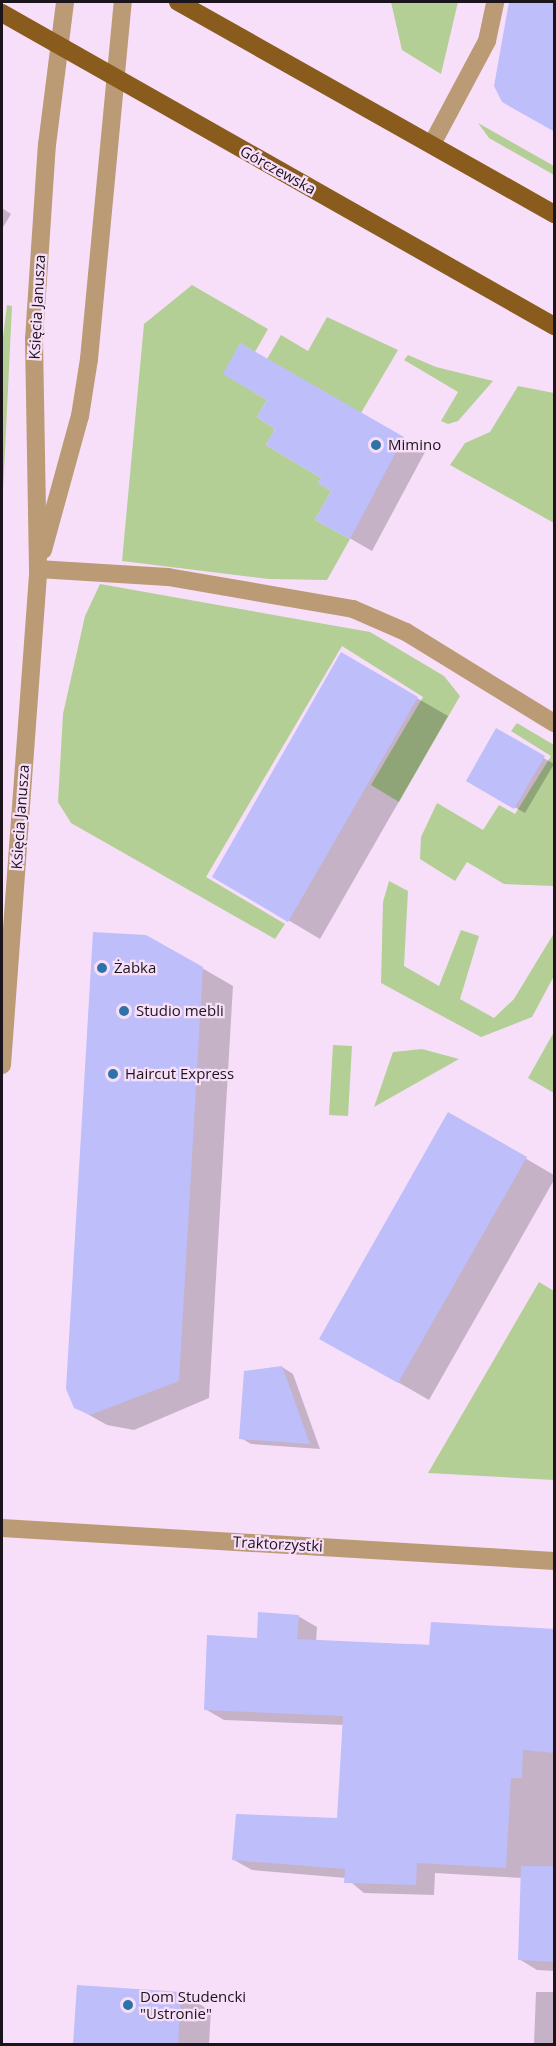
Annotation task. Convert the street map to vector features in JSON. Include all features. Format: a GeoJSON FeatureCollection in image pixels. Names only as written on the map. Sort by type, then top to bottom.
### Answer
{"type":"FeatureCollection","features":[{"type":"Feature","properties":{"kind":"main road"},"geometry":{"type":"LineString","coordinates":[[178,2],[555,214]]}},
{"type":"Feature","properties":{"kind":"main road","name":"Górczewska"},"geometry":{"type":"LineString","coordinates":[[2,14],[555,326]]}},
{"type":"Feature","properties":{"kind":"street","name":"Księcia Janusza"},"geometry":{"type":"LineString","coordinates":[[2,1065],[6,947],[38,569],[34,339],[59,46],[65,2]]}},
{"type":"Feature","properties":{"kind":"street","name":"Księcia Janusza"},"geometry":{"type":"LineString","coordinates":[[38,569],[80,416],[117,79],[123,2]]}},
{"type":"Feature","properties":{"kind":"street"},"geometry":{"type":"LineString","coordinates":[[432,144],[487,41],[495,2]]}},
{"type":"Feature","properties":{"kind":"street"},"geometry":{"type":"LineString","coordinates":[[38,569],[168,577],[353,609],[384,620],[555,723]]}},
{"type":"Feature","properties":{"kind":"street","name":"Traktorzystki"},"geometry":{"type":"LineString","coordinates":[[2,1528],[555,1561]]}},
{"type":"Feature","properties":{"kind":"green space"},"geometry":{"type":"Polygon","coordinates":[[[391,2],[458,2],[441,74],[402,50],[391,2]]]}},
{"type":"Feature","properties":{"kind":"green space"},"geometry":{"type":"Polygon","coordinates":[[[478,123],[554,166],[554,175],[489,138],[478,123]]]}},
{"type":"Feature","properties":{"kind":"green space"},"geometry":{"type":"Polygon","coordinates":[[[192,285],[268,329],[255,352],[240,343],[224,374],[267,400],[257,417],[275,429],[266,445],[321,478],[318,483],[331,491],[315,520],[350,539],[327,580],[269,579],[122,561],[144,324],[192,285]]]}},
{"type":"Feature","properties":{"kind":"green space"},"geometry":{"type":"Polygon","coordinates":[[[7,305],[12,306],[2,513],[2,346],[7,305]]]}},
{"type":"Feature","properties":{"kind":"green space"},"geometry":{"type":"Polygon","coordinates":[[[327,317],[398,350],[361,413],[267,359],[281,335],[308,351],[327,317]]]}},
{"type":"Feature","properties":{"kind":"green space"},"geometry":{"type":"Polygon","coordinates":[[[408,355],[436,367],[493,381],[458,421],[448,424],[441,421],[458,392],[404,360],[408,355]]]}},
{"type":"Feature","properties":{"kind":"green space"},"geometry":{"type":"Polygon","coordinates":[[[518,386],[554,393],[554,523],[450,465],[465,443],[490,432],[518,386]]]}},
{"type":"Feature","properties":{"kind":"green space"},"geometry":{"type":"Polygon","coordinates":[[[100,584],[370,632],[444,676],[460,696],[399,802],[371,785],[423,697],[342,646],[206,877],[285,924],[275,939],[71,823],[58,802],[63,714],[85,616],[100,584]]]}},
{"type":"Feature","properties":{"kind":"green space"},"geometry":{"type":"Polygon","coordinates":[[[517,723],[554,745],[554,886],[504,884],[467,862],[455,881],[420,859],[421,837],[437,803],[483,830],[499,805],[515,814],[551,756],[511,731],[517,723]]]}},
{"type":"Feature","properties":{"kind":"green space"},"geometry":{"type":"Polygon","coordinates":[[[389,881],[408,891],[404,966],[439,986],[461,930],[479,936],[460,999],[494,1018],[514,999],[554,933],[554,976],[532,1017],[481,1037],[381,983],[383,902],[389,881]]]}},
{"type":"Feature","properties":{"kind":"green space"},"geometry":{"type":"Polygon","coordinates":[[[554,1032],[554,1093],[528,1078],[554,1032]]]}},
{"type":"Feature","properties":{"kind":"green space"},"geometry":{"type":"Polygon","coordinates":[[[333,1045],[352,1046],[348,1116],[329,1115],[333,1045]]]}},
{"type":"Feature","properties":{"kind":"green space"},"geometry":{"type":"Polygon","coordinates":[[[422,1049],[459,1059],[374,1107],[393,1052],[422,1049]]]}},
{"type":"Feature","properties":{"kind":"green space"},"geometry":{"type":"Polygon","coordinates":[[[539,1282],[554,1291],[554,1480],[428,1473],[539,1282]]]}},
{"type":"Feature","properties":{"kind":"building"},"geometry":{"type":"Polygon","coordinates":[[[509,2],[555,2],[555,132],[502,102],[494,86],[509,2]]]}},
{"type":"Feature","properties":{"kind":"building"},"geometry":{"type":"Polygon","coordinates":[[[240,343],[404,437],[350,539],[315,520],[331,491],[318,483],[321,478],[266,445],[275,429],[257,417],[267,400],[223,374],[240,343]]]}},
{"type":"Feature","properties":{"kind":"building"},"geometry":{"type":"Polygon","coordinates":[[[341,652],[418,697],[288,922],[212,877],[341,652]]]}},
{"type":"Feature","properties":{"kind":"building"},"geometry":{"type":"Polygon","coordinates":[[[496,728],[545,756],[514,809],[466,781],[496,728]]]}},
{"type":"Feature","properties":{"kind":"building"},"geometry":{"type":"Polygon","coordinates":[[[93,932],[146,935],[203,967],[179,1381],[90,1415],[74,1408],[66,1389],[93,932]]]}},
{"type":"Feature","properties":{"kind":"building"},"geometry":{"type":"Polygon","coordinates":[[[448,1112],[527,1157],[398,1383],[319,1339],[448,1112]]]}},
{"type":"Feature","properties":{"kind":"building"},"geometry":{"type":"Polygon","coordinates":[[[282,1366],[310,1444],[239,1439],[244,1371],[282,1366]]]}},
{"type":"Feature","properties":{"kind":"building"},"geometry":{"type":"Polygon","coordinates":[[[258,1612],[299,1615],[297,1639],[429,1645],[431,1622],[555,1629],[555,1753],[523,1750],[522,1778],[511,1778],[506,1868],[417,1863],[416,1885],[344,1883],[345,1869],[232,1860],[236,1814],[337,1818],[343,1716],[204,1710],[207,1635],[257,1638],[258,1612]]]}},
{"type":"Feature","properties":{"kind":"building"},"geometry":{"type":"Polygon","coordinates":[[[521,1866],[555,1866],[555,1962],[518,1960],[521,1866]]]}},
{"type":"Feature","properties":{"kind":"building","name":"Dom Studencki \"Ustronie\""},"geometry":{"type":"Polygon","coordinates":[[[77,1985],[181,1992],[178,2044],[73,2044],[77,1985]]]}},
{"type":"Feature","properties":{"kind":"place","name":"Mimino"},"geometry":{"type":"Point","coordinates":[376,445]}},
{"type":"Feature","properties":{"kind":"place","name":"Żabka"},"geometry":{"type":"Point","coordinates":[102,968]}},
{"type":"Feature","properties":{"kind":"place","name":"Studio mebli"},"geometry":{"type":"Point","coordinates":[124,1011]}},
{"type":"Feature","properties":{"kind":"place","name":"Haircut Express"},"geometry":{"type":"Point","coordinates":[113,1074]}},
{"type":"Feature","properties":{"kind":"place","name":"Dom Studencki \"Ustronie\""},"geometry":{"type":"Point","coordinates":[128,2005]}}]}
